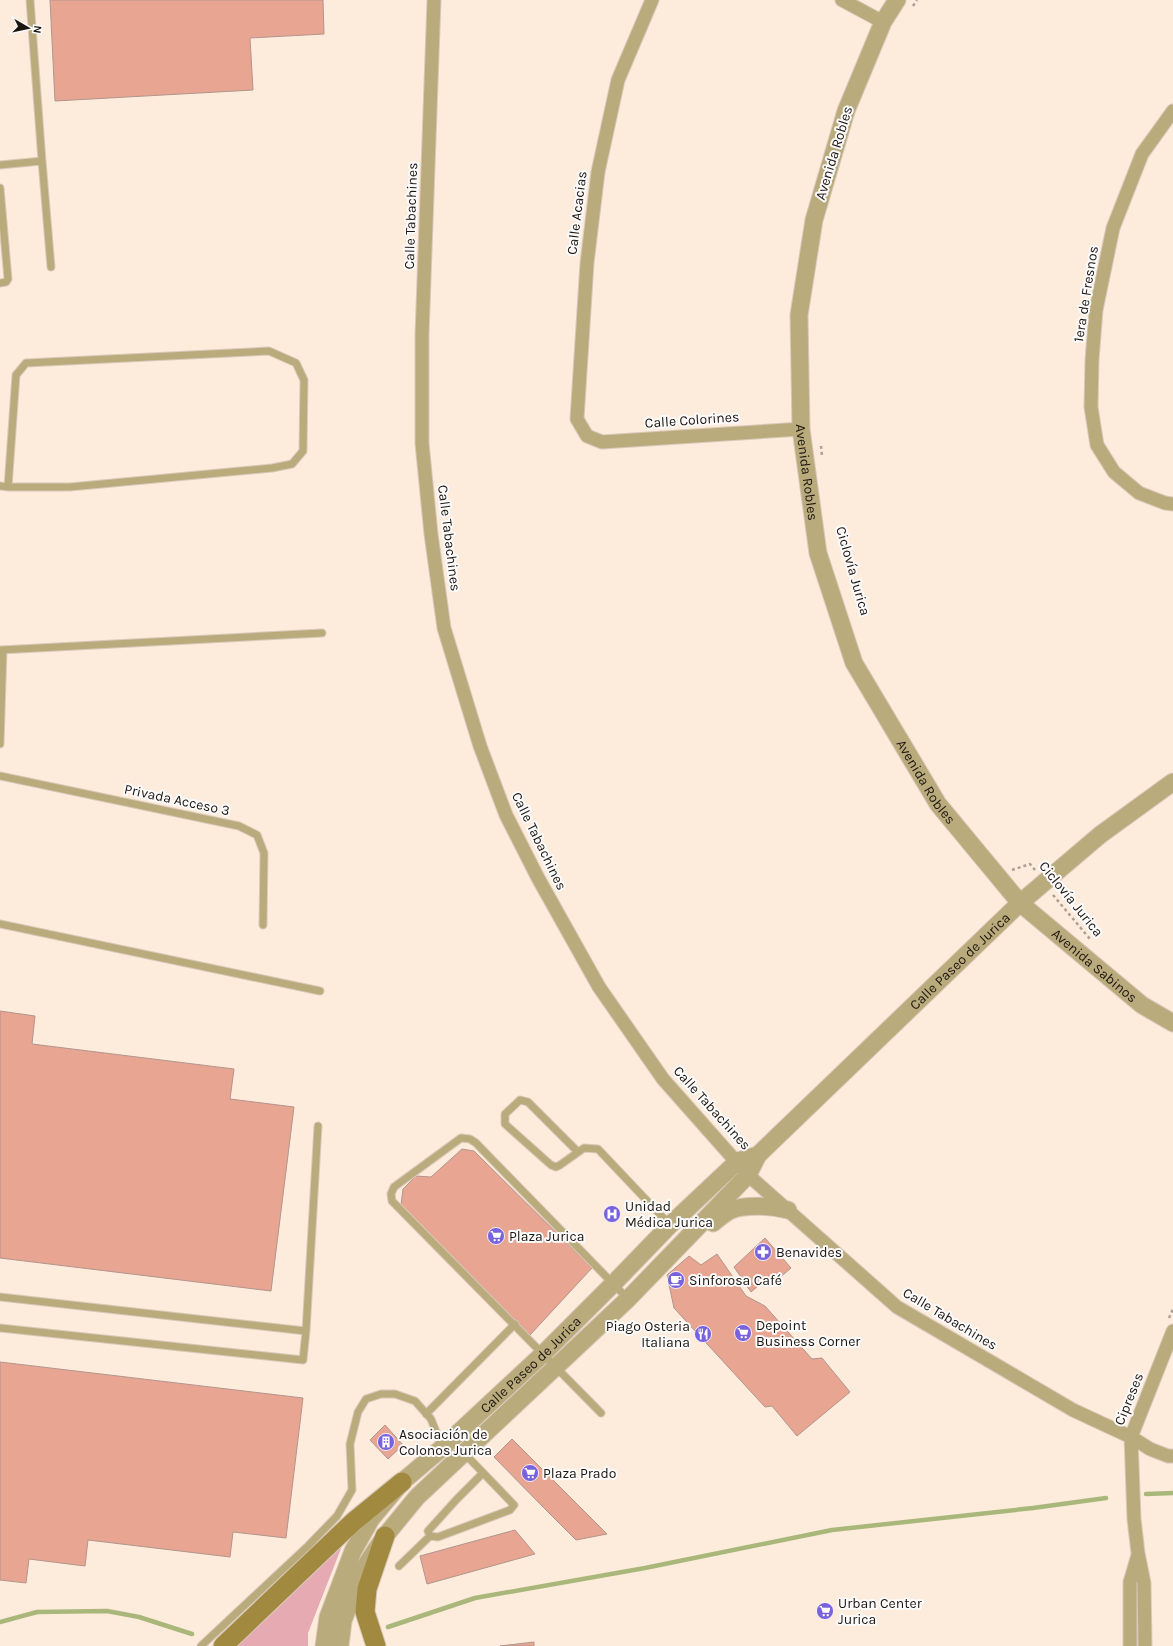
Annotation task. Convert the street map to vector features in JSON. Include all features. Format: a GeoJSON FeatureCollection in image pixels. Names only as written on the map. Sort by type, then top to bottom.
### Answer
{"type":"FeatureCollection","features":[{"type":"Feature","properties":{"kind":"main road"},"geometry":{"type":"LineString","coordinates":[[229,1641],[353,1522],[402,1482]]}},
{"type":"Feature","properties":{"kind":"main road"},"geometry":{"type":"LineString","coordinates":[[376,1646],[365,1612],[368,1589],[385,1536]]}},
{"type":"Feature","properties":{"kind":"street","name":"Calle Tabachines"},"geometry":{"type":"LineString","coordinates":[[434,0],[422,335],[422,443],[431,534],[444,628],[480,746],[506,815],[538,878],[599,987],[663,1079],[738,1161],[748,1174],[897,1307],[1073,1410],[1131,1437],[1150,1449],[1168,1456],[1173,1456]]}},
{"type":"Feature","properties":{"kind":"street","name":"Calle Acacias"},"geometry":{"type":"LineString","coordinates":[[587,436],[577,419],[587,263],[598,172],[618,80],[652,0]]}},
{"type":"Feature","properties":{"kind":"street"},"geometry":{"type":"LineString","coordinates":[[842,0],[883,22]]}},
{"type":"Feature","properties":{"kind":"street","name":"Avenida Robles"},"geometry":{"type":"LineString","coordinates":[[896,0],[883,22],[846,111],[814,220],[799,315],[801,429],[818,553],[854,663],[938,804],[1020,903]]}},
{"type":"Feature","properties":{"kind":"street","name":"1era de Fresnos"},"geometry":{"type":"LineString","coordinates":[[1173,111],[1142,154],[1113,228],[1096,310],[1092,360],[1091,407],[1097,445],[1114,472],[1139,493],[1165,503],[1173,504]]}},
{"type":"Feature","properties":{"kind":"street","name":"Calle Colorines"},"geometry":{"type":"LineString","coordinates":[[587,436],[602,442],[801,429]]}},
{"type":"Feature","properties":{"kind":"street","name":"Calle Paseo de Jurica"},"geometry":{"type":"LineString","coordinates":[[324,1646],[335,1619],[362,1571],[385,1536],[417,1497],[628,1299],[675,1249],[727,1199],[748,1174],[758,1155],[1020,903],[1100,835],[1173,782]]}},
{"type":"Feature","properties":{"kind":"street","name":"Avenida Sabinos"},"geometry":{"type":"LineString","coordinates":[[1020,903],[1142,1005],[1173,1023]]}},
{"type":"Feature","properties":{"kind":"street","name":"Calle Paseo de Jurica"},"geometry":{"type":"LineString","coordinates":[[340,1646],[335,1619],[353,1551],[371,1519],[402,1482],[442,1448],[544,1354],[670,1225],[738,1161],[758,1155]]}},
{"type":"Feature","properties":{"kind":"street"},"geometry":{"type":"LineString","coordinates":[[675,1249],[688,1243],[731,1210],[764,1206],[773,1206],[788,1210]]}},
{"type":"Feature","properties":{"kind":"street","name":"Cipreses"},"geometry":{"type":"LineString","coordinates":[[1145,1646],[1144,1583],[1138,1553],[1134,1519],[1131,1437],[1173,1331]]}},
{"type":"Feature","properties":{"kind":"street","name":"Cipreses"},"geometry":{"type":"LineString","coordinates":[[1130,1646],[1130,1582],[1138,1553]]}},
{"type":"Feature","properties":{"kind":"lane"},"geometry":{"type":"LineString","coordinates":[[30,0],[51,267]]}},
{"type":"Feature","properties":{"kind":"lane"},"geometry":{"type":"LineString","coordinates":[[0,165],[42,161]]}},
{"type":"Feature","properties":{"kind":"lane"},"geometry":{"type":"LineString","coordinates":[[0,188],[8,279],[6,282],[0,283]]}},
{"type":"Feature","properties":{"kind":"lane"},"geometry":{"type":"LineString","coordinates":[[0,486],[8,487],[70,487],[272,468],[292,464],[303,451],[304,380],[296,363],[270,351],[26,363],[16,375],[8,487]]}},
{"type":"Feature","properties":{"kind":"lane"},"geometry":{"type":"LineString","coordinates":[[0,744],[1,650],[322,633]]}},
{"type":"Feature","properties":{"kind":"lane","name":"Privada Acceso 3"},"geometry":{"type":"LineString","coordinates":[[0,776],[240,826],[256,835],[264,853],[263,925]]}},
{"type":"Feature","properties":{"kind":"lane"},"geometry":{"type":"LineString","coordinates":[[0,924],[320,991]]}},
{"type":"Feature","properties":{"kind":"lane"},"geometry":{"type":"LineString","coordinates":[[578,1152],[528,1102],[520,1100],[505,1114],[505,1124],[551,1165],[556,1167],[584,1148],[598,1150],[670,1225]]}},
{"type":"Feature","properties":{"kind":"lane"},"geometry":{"type":"LineString","coordinates":[[0,1328],[301,1360],[304,1358],[306,1331],[318,1126]]}},
{"type":"Feature","properties":{"kind":"lane"},"geometry":{"type":"LineString","coordinates":[[601,1413],[515,1324],[392,1201],[391,1194],[394,1187],[461,1138],[476,1143],[628,1299]]}},
{"type":"Feature","properties":{"kind":"lane"},"geometry":{"type":"LineString","coordinates":[[0,1296],[306,1331]]}},
{"type":"Feature","properties":{"kind":"lane"},"geometry":{"type":"LineString","coordinates":[[426,1414],[515,1324]]}},
{"type":"Feature","properties":{"kind":"lane"},"geometry":{"type":"LineString","coordinates":[[201,1646],[308,1546],[337,1516],[352,1490],[350,1444],[358,1412],[366,1399],[381,1394],[395,1394],[415,1401],[431,1419],[442,1448]]}},
{"type":"Feature","properties":{"kind":"lane"},"geometry":{"type":"LineString","coordinates":[[430,1536],[438,1537],[510,1510],[514,1504],[464,1452]]}},
{"type":"Feature","properties":{"kind":"lane"},"geometry":{"type":"LineString","coordinates":[[430,1536],[428,1531],[437,1520],[483,1473]]}},
{"type":"Feature","properties":{"kind":"lane"},"geometry":{"type":"LineString","coordinates":[[399,1566],[430,1536]]}},
{"type":"Feature","properties":{"kind":"path"},"geometry":{"type":"LineString","coordinates":[[909,12],[917,0]]}},
{"type":"Feature","properties":{"kind":"path"},"geometry":{"type":"LineString","coordinates":[[820,440],[822,453],[821,459]]}},
{"type":"Feature","properties":{"kind":"path","name":"Ciclovía Jurica"},"geometry":{"type":"LineString","coordinates":[[1010,871],[1030,864],[1043,883],[1091,941]]}},
{"type":"Feature","properties":{"kind":"shaded area"},"geometry":{"type":"Polygon","coordinates":[[[342,1546],[308,1633],[308,1646],[229,1646],[342,1546]]]}},
{"type":"Feature","properties":{"kind":"building"},"geometry":{"type":"Polygon","coordinates":[[[50,0],[323,0],[324,34],[250,38],[253,90],[55,101],[50,0]]]}},
{"type":"Feature","properties":{"kind":"building"},"geometry":{"type":"Polygon","coordinates":[[[0,1011],[35,1016],[32,1044],[234,1069],[230,1099],[294,1107],[271,1291],[0,1258],[0,1011]]]}},
{"type":"Feature","properties":{"kind":"building","name":"Plaza Jurica"},"geometry":{"type":"Polygon","coordinates":[[[462,1149],[474,1151],[592,1268],[530,1335],[401,1205],[403,1189],[416,1176],[431,1177],[462,1149]]]}},
{"type":"Feature","properties":{"kind":"building","name":"Benavides"},"geometry":{"type":"Polygon","coordinates":[[[765,1238],[791,1268],[769,1287],[764,1281],[751,1292],[734,1267],[765,1238]]]}},
{"type":"Feature","properties":{"kind":"building","name":"Depoint Business Corner"},"geometry":{"type":"Polygon","coordinates":[[[717,1254],[746,1296],[765,1306],[812,1359],[822,1358],[850,1392],[797,1436],[772,1406],[765,1407],[674,1308],[667,1275],[689,1256],[701,1265],[717,1254]]]}},
{"type":"Feature","properties":{"kind":"building"},"geometry":{"type":"Polygon","coordinates":[[[0,1362],[303,1398],[286,1538],[233,1532],[230,1557],[88,1540],[85,1566],[29,1559],[26,1583],[0,1580],[0,1362]]]}},
{"type":"Feature","properties":{"kind":"building","name":"Asociación de Colonos Jurica"},"geometry":{"type":"Polygon","coordinates":[[[385,1425],[403,1445],[388,1459],[370,1440],[385,1425]]]}},
{"type":"Feature","properties":{"kind":"building"},"geometry":{"type":"Polygon","coordinates":[[[512,1439],[607,1534],[576,1540],[543,1507],[494,1457],[512,1439]]]}},
{"type":"Feature","properties":{"kind":"building"},"geometry":{"type":"Polygon","coordinates":[[[515,1530],[535,1554],[427,1584],[420,1556],[515,1530]]]}},
{"type":"Feature","properties":{"kind":"building"},"geometry":{"type":"Polygon","coordinates":[[[534,1642],[534,1646],[500,1646],[534,1642]]]}},
{"type":"Feature","properties":{"kind":"waterway"},"geometry":{"type":"LineString","coordinates":[[1146,1494],[1173,1493]]}},
{"type":"Feature","properties":{"kind":"waterway"},"geometry":{"type":"LineString","coordinates":[[388,1627],[475,1598],[645,1568],[832,1530],[1033,1508],[1106,1498]]}},
{"type":"Feature","properties":{"kind":"waterway"},"geometry":{"type":"LineString","coordinates":[[0,1622],[37,1612],[107,1611],[139,1617],[192,1634]]}},
{"type":"Feature","properties":{"kind":"place","name":"Unidad Médica Jurica"},"geometry":{"type":"Point","coordinates":[612,1214]}},
{"type":"Feature","properties":{"kind":"place","name":"Plaza Jurica"},"geometry":{"type":"Point","coordinates":[496,1236]}},
{"type":"Feature","properties":{"kind":"place","name":"Benavides"},"geometry":{"type":"Point","coordinates":[763,1252]}},
{"type":"Feature","properties":{"kind":"place","name":"Sinforosa Café"},"geometry":{"type":"Point","coordinates":[676,1280]}},
{"type":"Feature","properties":{"kind":"place","name":"Depoint Business Corner"},"geometry":{"type":"Point","coordinates":[743,1333]}},
{"type":"Feature","properties":{"kind":"place","name":"Piago Osteria Italiana"},"geometry":{"type":"Point","coordinates":[703,1334]}},
{"type":"Feature","properties":{"kind":"place","name":"Asociación de Colonos Jurica"},"geometry":{"type":"Point","coordinates":[386,1442]}},
{"type":"Feature","properties":{"kind":"place","name":"Plaza Prado"},"geometry":{"type":"Point","coordinates":[530,1473]}},
{"type":"Feature","properties":{"kind":"place","name":"Urban Center Jurica"},"geometry":{"type":"Point","coordinates":[825,1611]}}]}
